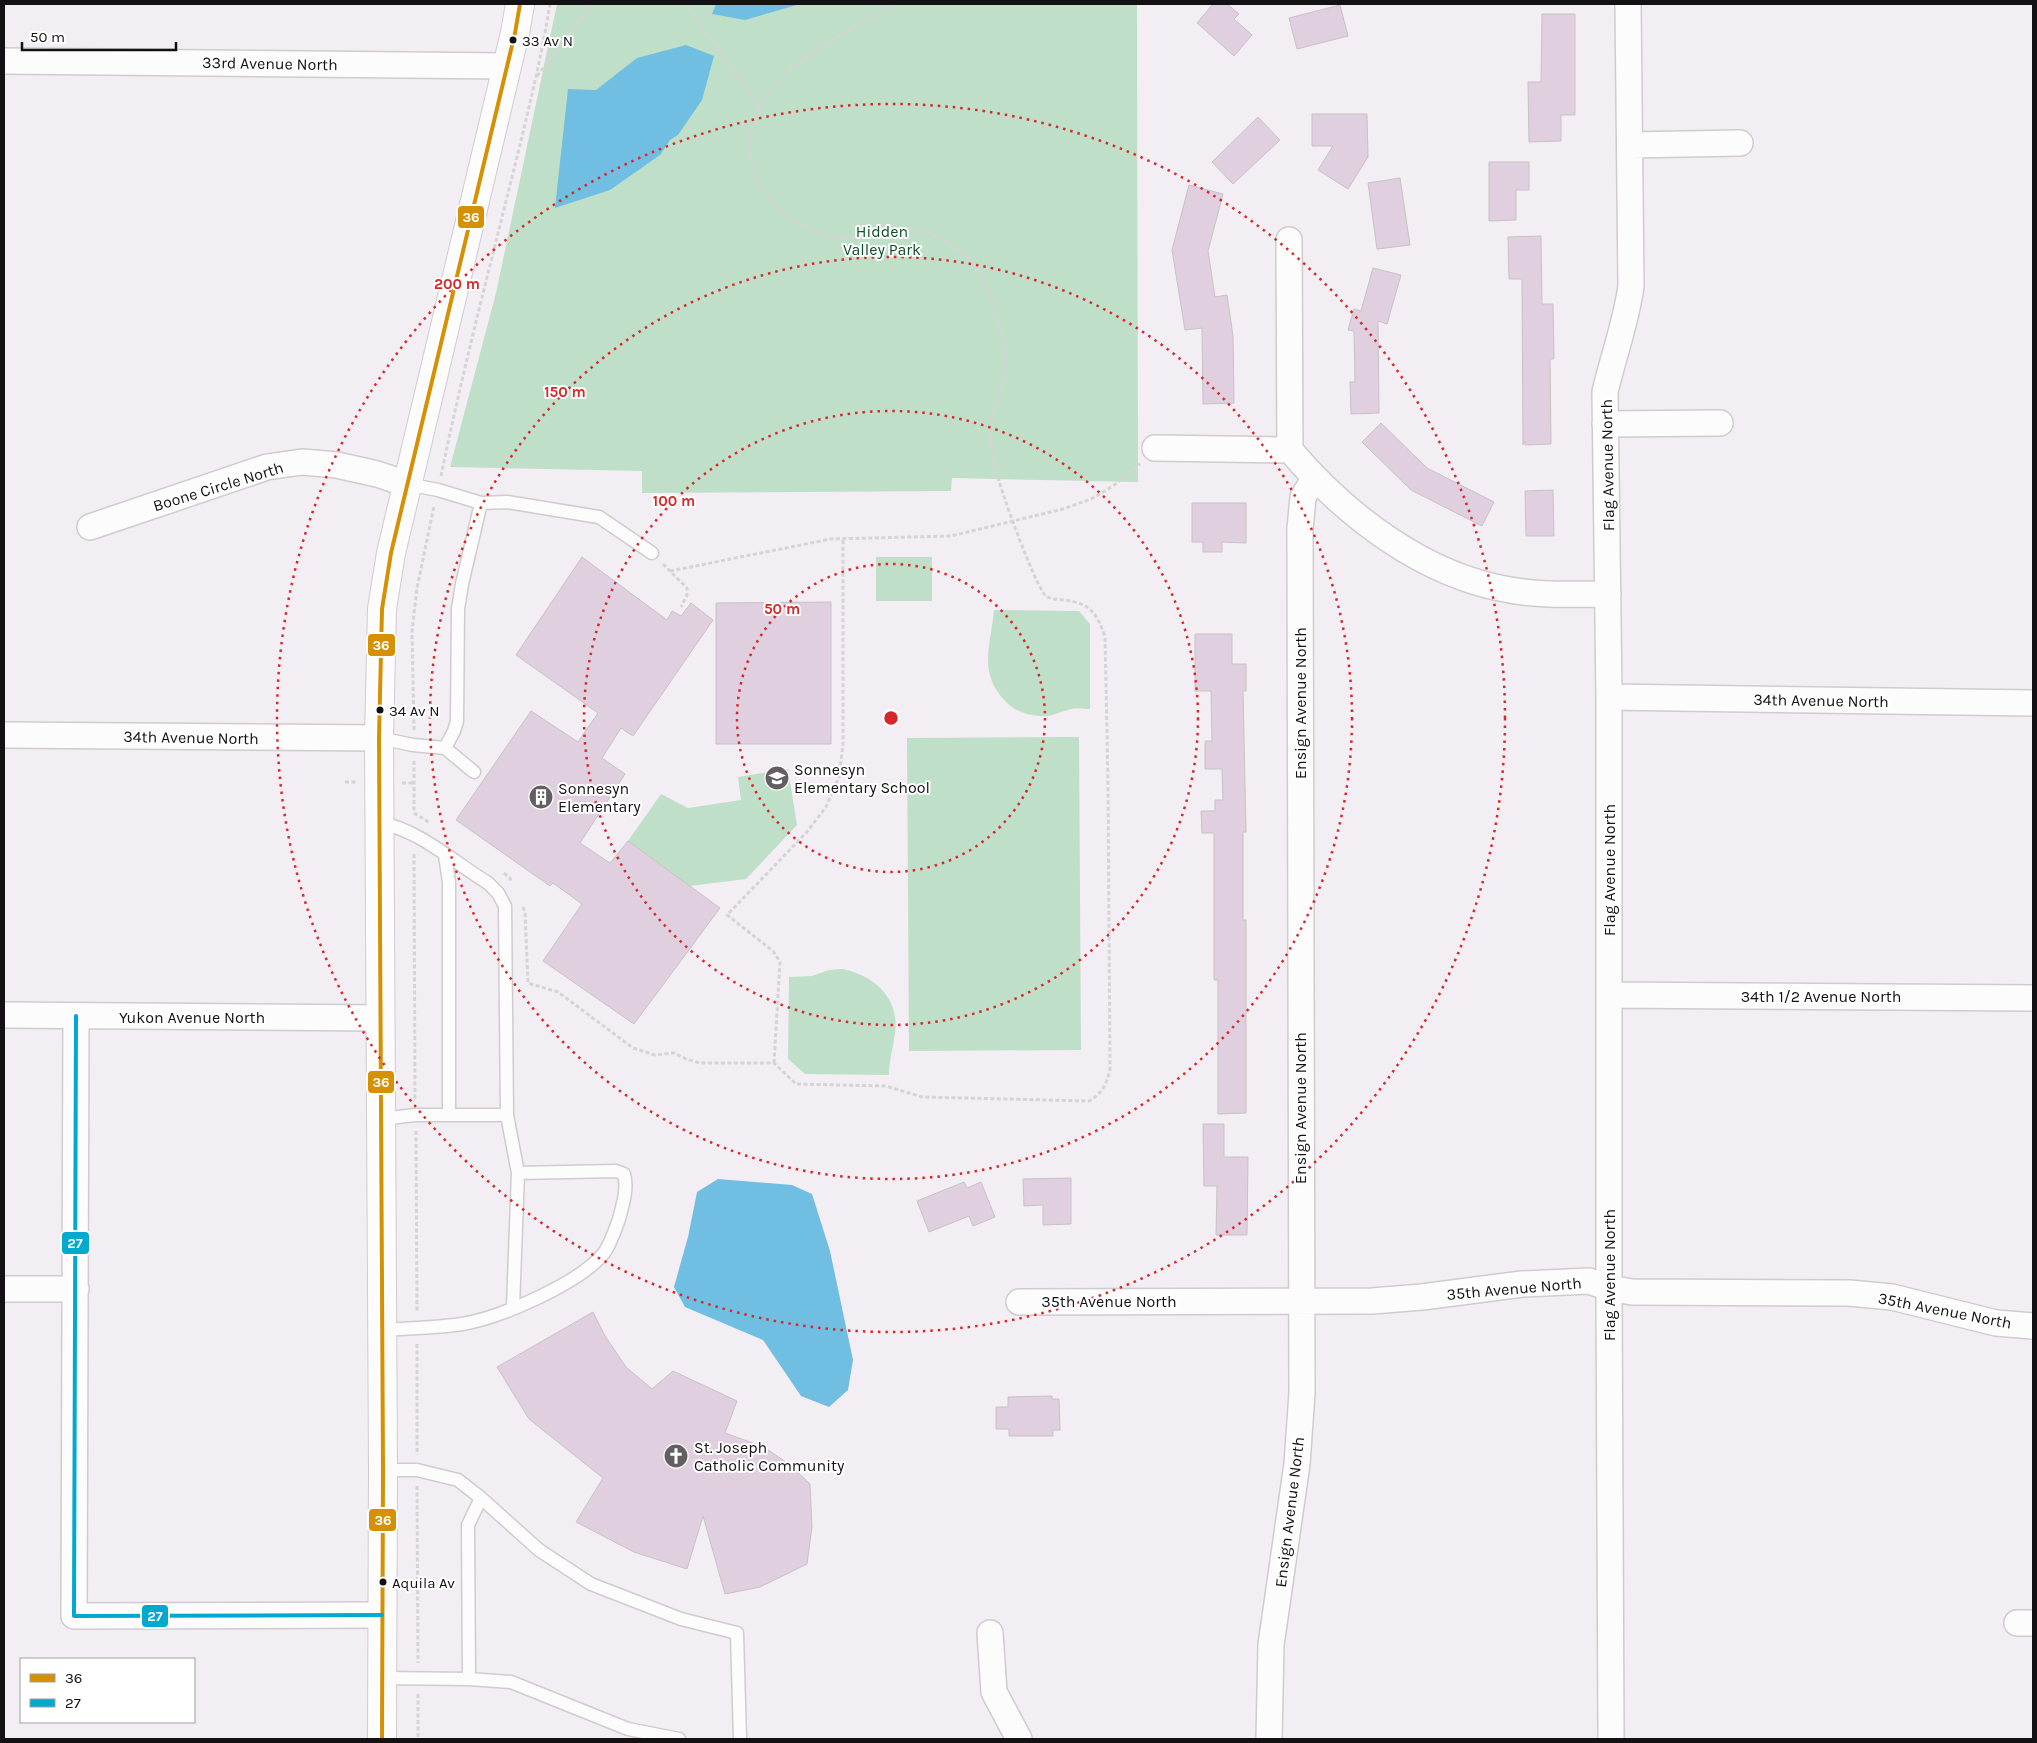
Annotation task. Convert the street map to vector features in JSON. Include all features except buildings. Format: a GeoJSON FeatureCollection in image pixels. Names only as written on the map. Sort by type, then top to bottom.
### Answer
{"type":"FeatureCollection","features":[{"type":"Feature","properties":{"kind":"street"},"geometry":{"type":"LineString","coordinates":[[382,1739],[383,1470],[379,738],[382,609],[391,553],[520,4]]}},
{"type":"Feature","properties":{"kind":"street","name":"Flag Avenue North"},"geometry":{"type":"LineString","coordinates":[[1611,1739],[1609,697],[1605,392],[1628,312],[1631,286],[1628,4]]}},
{"type":"Feature","properties":{"kind":"street","name":"33rd Avenue North"},"geometry":{"type":"LineString","coordinates":[[4,61],[506,66]]}},
{"type":"Feature","properties":{"kind":"street"},"geometry":{"type":"LineString","coordinates":[[1630,145],[1740,143]]}},
{"type":"Feature","properties":{"kind":"street"},"geometry":{"type":"LineString","coordinates":[[1289,240],[1290,450],[1314,479],[1367,524],[1411,553],[1457,576],[1510,590],[1563,594],[1608,594]]}},
{"type":"Feature","properties":{"kind":"street"},"geometry":{"type":"LineString","coordinates":[[1606,424],[1720,422]]}},
{"type":"Feature","properties":{"kind":"street"},"geometry":{"type":"LineString","coordinates":[[1155,448],[1290,450]]}},
{"type":"Feature","properties":{"kind":"street","name":"Boone Circle North"},"geometry":{"type":"LineString","coordinates":[[90,527],[259,470],[302,462],[337,464],[407,484]]}},
{"type":"Feature","properties":{"kind":"street","name":"Ensign Avenue North"},"geometry":{"type":"LineString","coordinates":[[1269,1739],[1271,1645],[1297,1464],[1302,1393],[1300,529],[1303,497],[1314,479]]}},
{"type":"Feature","properties":{"kind":"street","name":"34th Avenue North"},"geometry":{"type":"LineString","coordinates":[[1609,697],[2033,703]]}},
{"type":"Feature","properties":{"kind":"street","name":"34th Avenue North"},"geometry":{"type":"LineString","coordinates":[[4,735],[379,738]]}},
{"type":"Feature","properties":{"kind":"street","name":"34th 1/2 Avenue North"},"geometry":{"type":"LineString","coordinates":[[1609,995],[2033,998]]}},
{"type":"Feature","properties":{"kind":"street","name":"Yukon Avenue North"},"geometry":{"type":"LineString","coordinates":[[4,1015],[380,1018]]}},
{"type":"Feature","properties":{"kind":"street"},"geometry":{"type":"LineString","coordinates":[[76,1016],[74,1616],[382,1615]]}},
{"type":"Feature","properties":{"kind":"street","name":"35th Avenue North"},"geometry":{"type":"LineString","coordinates":[[1019,1302],[1372,1301],[1422,1297],[1522,1284],[1589,1281],[1609,1288],[1632,1292],[1849,1293],[1892,1297],[1996,1323],[2033,1326]]}},
{"type":"Feature","properties":{"kind":"street"},"geometry":{"type":"LineString","coordinates":[[4,1289],[76,1289]]}},
{"type":"Feature","properties":{"kind":"street"},"geometry":{"type":"LineString","coordinates":[[990,1633],[994,1692],[1019,1739]]}},
{"type":"Feature","properties":{"kind":"lane"},"geometry":{"type":"LineString","coordinates":[[407,484],[438,490],[482,503],[507,502],[599,517],[652,553]]}},
{"type":"Feature","properties":{"kind":"lane"},"geometry":{"type":"LineString","coordinates":[[445,748],[457,721],[458,609],[462,584],[482,503]]}},
{"type":"Feature","properties":{"kind":"lane"},"geometry":{"type":"LineString","coordinates":[[379,738],[414,745],[445,748],[474,772]]}},
{"type":"Feature","properties":{"kind":"lane"},"geometry":{"type":"LineString","coordinates":[[380,823],[393,825],[414,834],[488,883],[498,893],[505,906],[507,1115],[518,1173],[514,1307]]}},
{"type":"Feature","properties":{"kind":"lane"},"geometry":{"type":"LineString","coordinates":[[445,855],[449,882],[449,1115]]}},
{"type":"Feature","properties":{"kind":"lane"},"geometry":{"type":"LineString","coordinates":[[381,1119],[415,1115],[507,1115]]}},
{"type":"Feature","properties":{"kind":"lane"},"geometry":{"type":"LineString","coordinates":[[382,1330],[462,1324],[489,1318],[561,1287],[591,1267],[605,1252],[617,1226],[626,1182],[624,1174],[616,1171],[518,1173]]}},
{"type":"Feature","properties":{"kind":"lane"},"geometry":{"type":"LineString","coordinates":[[383,1470],[417,1470],[458,1480],[539,1550],[591,1584],[680,1619],[737,1633],[740,1739]]}},
{"type":"Feature","properties":{"kind":"lane"},"geometry":{"type":"LineString","coordinates":[[469,1678],[468,1524],[481,1498]]}},
{"type":"Feature","properties":{"kind":"lane"},"geometry":{"type":"LineString","coordinates":[[382,1678],[469,1678],[511,1682],[628,1729],[679,1739]]}},
{"type":"Feature","properties":{"kind":"path"},"geometry":{"type":"LineString","coordinates":[[535,79],[593,4]]}},
{"type":"Feature","properties":{"kind":"path"},"geometry":{"type":"LineString","coordinates":[[686,4],[760,108]]}},
{"type":"Feature","properties":{"kind":"path"},"geometry":{"type":"LineString","coordinates":[[521,904],[525,912],[528,983],[558,992],[633,1048],[655,1056],[674,1053],[700,1063],[774,1063],[796,1084],[886,1086],[922,1097],[1089,1101],[1099,1095],[1107,1081],[1110,1069],[1105,637],[1100,623],[1090,609],[1077,601],[1053,599],[1046,596],[1031,566],[996,469],[990,434],[992,416],[1005,374],[1003,346],[996,308],[979,271],[969,258],[947,242],[919,231],[904,229],[851,240],[827,235],[805,227],[785,215],[768,199],[756,178],[750,159],[751,130],[769,91],[797,64],[826,44],[894,4]]}},
{"type":"Feature","properties":{"kind":"path"},"geometry":{"type":"LineString","coordinates":[[670,571],[843,538],[950,536],[1063,509],[1091,499],[1113,486],[1155,448]]}},
{"type":"Feature","properties":{"kind":"path"},"geometry":{"type":"LineString","coordinates":[[774,1063],[780,962],[773,951],[726,915],[806,832],[826,807],[839,777],[843,744],[843,538]]}},
{"type":"Feature","properties":{"kind":"path"},"geometry":{"type":"LineString","coordinates":[[652,553],[687,588],[687,595],[681,607]]}},
{"type":"Feature","properties":{"kind":"path"},"geometry":{"type":"LineString","coordinates":[[414,813],[435,826]]}},
{"type":"Feature","properties":{"kind":"path"},"geometry":{"type":"LineString","coordinates":[[502,872],[510,878],[514,886]]}},
{"type":"Feature","properties":{"kind":"green space","name":"Hidden Valley Park"},"geometry":{"type":"Polygon","coordinates":[[[557,4],[1137,4],[1138,482],[952,478],[951,491],[642,493],[642,471],[450,467],[496,293],[557,4]]]}},
{"type":"Feature","properties":{"kind":"green space"},"geometry":{"type":"Polygon","coordinates":[[[876,557],[932,557],[932,601],[876,601],[876,557]]]}},
{"type":"Feature","properties":{"kind":"green space"},"geometry":{"type":"Polygon","coordinates":[[[994,610],[1079,611],[1090,624],[1090,709],[1071,709],[1052,715],[1039,716],[1019,711],[1006,702],[991,680],[989,669],[988,658],[994,610]]]}},
{"type":"Feature","properties":{"kind":"green space"},"geometry":{"type":"Polygon","coordinates":[[[1079,737],[1081,1050],[909,1051],[907,738],[1079,737]]]}},
{"type":"Feature","properties":{"kind":"green space"},"geometry":{"type":"Polygon","coordinates":[[[788,769],[797,825],[746,879],[690,886],[628,841],[661,794],[688,808],[741,800],[738,777],[788,769]]]}},
{"type":"Feature","properties":{"kind":"green space"},"geometry":{"type":"Polygon","coordinates":[[[842,969],[854,972],[874,983],[889,999],[895,1020],[895,1033],[889,1075],[805,1074],[788,1059],[789,977],[812,976],[829,970],[842,969]]]}},
{"type":"Feature","properties":{"kind":"water"},"geometry":{"type":"Polygon","coordinates":[[[716,4],[800,4],[745,20],[712,14],[716,4]]]}},
{"type":"Feature","properties":{"kind":"water"},"geometry":{"type":"Polygon","coordinates":[[[686,45],[714,56],[702,100],[678,135],[670,140],[660,155],[610,190],[555,208],[568,89],[596,90],[637,58],[686,45]]]}},
{"type":"Feature","properties":{"kind":"water"},"geometry":{"type":"Polygon","coordinates":[[[718,1179],[792,1185],[812,1194],[830,1251],[853,1360],[848,1390],[829,1407],[801,1396],[763,1340],[685,1307],[674,1287],[688,1237],[697,1192],[718,1179]]]}},
{"type":"Feature","properties":{"kind":"transit line","name":"36"},"geometry":{"type":"LineString","coordinates":[[382,1739],[383,1470],[379,738],[382,609],[391,553],[515,33],[520,4]]}},
{"type":"Feature","properties":{"kind":"transit line","name":"27"},"geometry":{"type":"LineString","coordinates":[[76,1016],[74,1616],[382,1615]]}},
{"type":"Feature","properties":{"kind":"place","name":"33 Av N"},"geometry":{"type":"Point","coordinates":[513,40]}},
{"type":"Feature","properties":{"kind":"place","name":"34 Av N"},"geometry":{"type":"Point","coordinates":[380,710]}},
{"type":"Feature","properties":{"kind":"place","name":"Sonnesyn Elementary School"},"geometry":{"type":"Point","coordinates":[777,778]}},
{"type":"Feature","properties":{"kind":"place","name":"Sonnesyn Elementary"},"geometry":{"type":"Point","coordinates":[541,797]}},
{"type":"Feature","properties":{"kind":"place","name":"St. Joseph Catholic Community"},"geometry":{"type":"Point","coordinates":[676,1456]}},
{"type":"Feature","properties":{"kind":"place","name":"Aquila Av"},"geometry":{"type":"Point","coordinates":[383,1582]}}]}
